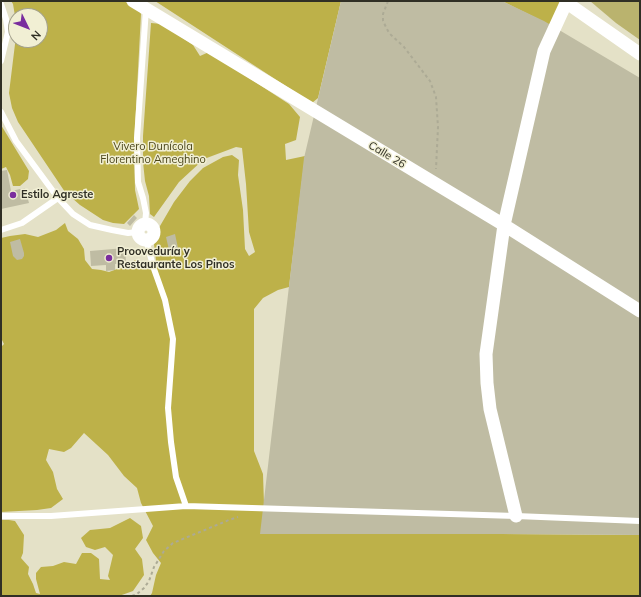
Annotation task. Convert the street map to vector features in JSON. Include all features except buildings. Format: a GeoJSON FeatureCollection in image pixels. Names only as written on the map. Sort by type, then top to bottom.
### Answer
{"type":"FeatureCollection","features":[{"type":"Feature","properties":{"kind":"street","name":"Calle 26"},"geometry":{"type":"LineString","coordinates":[[133,1],[504,225],[640,311]]}},
{"type":"Feature","properties":{"kind":"street"},"geometry":{"type":"LineString","coordinates":[[516,516],[490,410],[486,354],[504,225],[544,51],[567,2],[640,54]]}},
{"type":"Feature","properties":{"kind":"lane"},"geometry":{"type":"LineString","coordinates":[[1,4],[6,19],[8,32],[1,61]]}},
{"type":"Feature","properties":{"kind":"lane"},"geometry":{"type":"LineString","coordinates":[[146,9],[137,138],[138,182],[146,213],[143,232],[165,300],[173,339],[168,408],[176,477],[186,506]]}},
{"type":"Feature","properties":{"kind":"lane"},"geometry":{"type":"LineString","coordinates":[[1,112],[16,141],[58,198],[73,214],[90,225],[112,230],[143,232]]}},
{"type":"Feature","properties":{"kind":"lane"},"geometry":{"type":"LineString","coordinates":[[1,230],[22,223],[58,198]]}},
{"type":"Feature","properties":{"kind":"lane"},"geometry":{"type":"LineString","coordinates":[[1,516],[51,516],[186,506],[640,521]]}},
{"type":"Feature","properties":{"kind":"path"},"geometry":{"type":"LineString","coordinates":[[388,1],[383,14],[383,21],[390,33],[404,47],[430,81],[436,97],[438,127],[435,184]]}},
{"type":"Feature","properties":{"kind":"path"},"geometry":{"type":"LineString","coordinates":[[132,596],[144,588],[150,581],[154,566],[164,551],[173,543],[242,516]]}},
{"type":"Feature","properties":{"kind":"shaded area"},"geometry":{"type":"Polygon","coordinates":[[[590,1],[640,1],[640,40],[616,23],[590,1]]]}},
{"type":"Feature","properties":{"kind":"green space"},"geometry":{"type":"Polygon","coordinates":[[[11,1],[124,1],[139,10],[141,14],[134,146],[135,190],[139,209],[124,224],[103,220],[80,205],[65,192],[18,122],[12,108],[9,93],[15,48],[48,48],[48,8],[14,8],[11,1]]]}},
{"type":"Feature","properties":{"kind":"green space"},"geometry":{"type":"Polygon","coordinates":[[[155,1],[341,1],[318,98],[312,103],[155,1]]]}},
{"type":"Feature","properties":{"kind":"green space"},"geometry":{"type":"Polygon","coordinates":[[[502,1],[563,1],[552,26],[502,1]]]}},
{"type":"Feature","properties":{"kind":"green space","name":"Vivero Dunícola Florentino Ameghino"},"geometry":{"type":"Polygon","coordinates":[[[151,23],[162,24],[193,45],[200,56],[209,52],[289,104],[300,117],[296,140],[285,144],[286,160],[305,156],[289,287],[278,290],[263,298],[254,309],[254,451],[263,474],[264,504],[502,534],[640,535],[640,596],[150,596],[161,563],[153,553],[146,540],[153,526],[141,503],[137,488],[124,476],[108,455],[84,433],[71,448],[64,452],[49,449],[46,460],[53,472],[57,489],[63,499],[51,508],[1,512],[1,347],[4,344],[1,338],[1,238],[25,234],[38,237],[56,230],[65,223],[68,231],[78,239],[84,249],[85,260],[92,269],[109,272],[128,265],[135,260],[143,266],[156,261],[154,244],[160,226],[174,202],[190,181],[203,168],[223,157],[232,155],[239,160],[238,175],[243,210],[245,249],[249,256],[255,252],[249,232],[242,148],[236,147],[204,159],[179,182],[154,217],[150,214],[149,196],[145,181],[143,162],[143,136],[151,23]]]}},
{"type":"Feature","properties":{"kind":"green space"},"geometry":{"type":"Polygon","coordinates":[[[1,125],[29,171],[28,179],[20,186],[13,186],[6,167],[1,169],[1,125]]]}},
{"type":"Feature","properties":{"kind":"green space"},"geometry":{"type":"Polygon","coordinates":[[[130,518],[141,526],[143,538],[135,549],[142,559],[144,575],[133,591],[119,596],[1,596],[1,520],[15,521],[24,535],[23,553],[21,558],[29,567],[28,574],[36,593],[40,594],[36,573],[41,567],[53,566],[64,562],[76,564],[82,553],[91,553],[99,559],[100,579],[110,580],[108,576],[113,555],[105,547],[95,550],[86,547],[81,538],[90,530],[110,528],[130,518]]]}},
{"type":"Feature","properties":{"kind":"place","name":"Estilo Agreste"},"geometry":{"type":"Point","coordinates":[13,195]}},
{"type":"Feature","properties":{"kind":"place","name":"Prooveduría y Restaurante Los Pinos"},"geometry":{"type":"Point","coordinates":[109,258]}}]}
